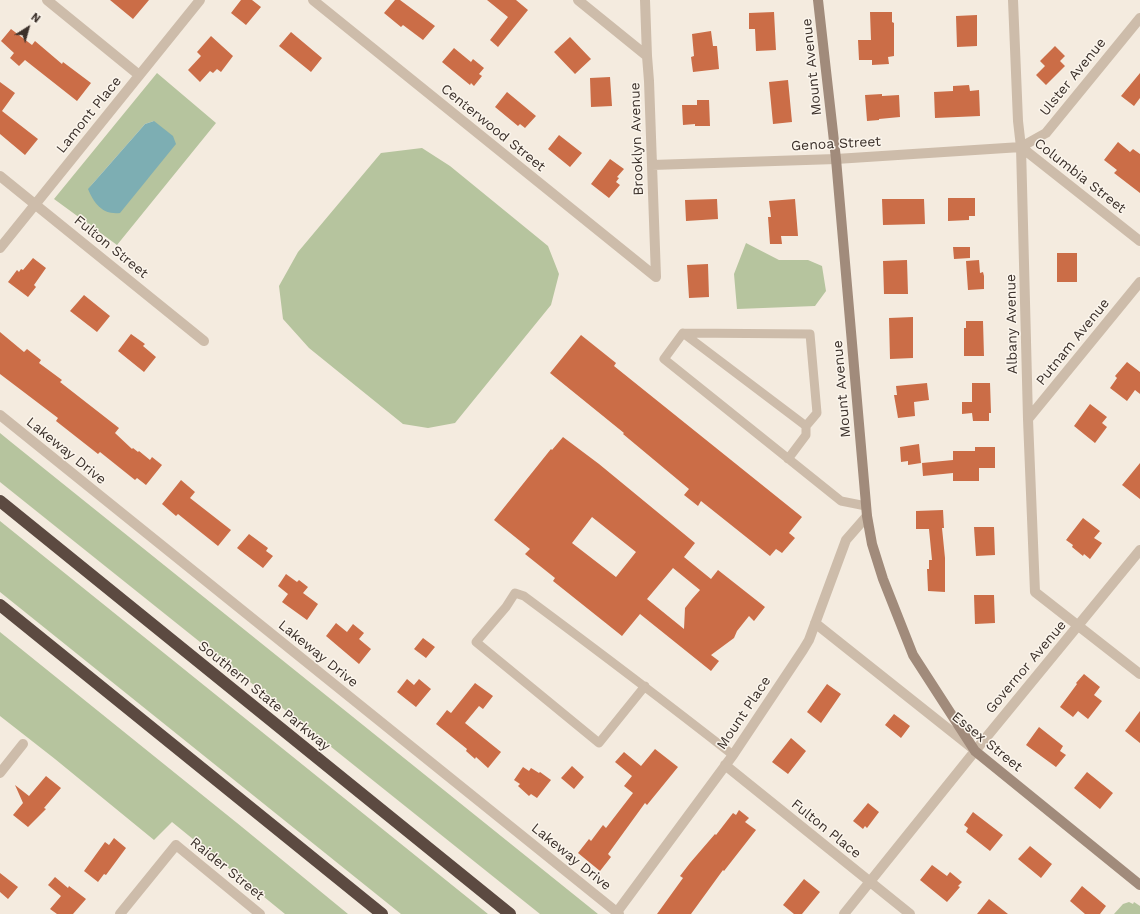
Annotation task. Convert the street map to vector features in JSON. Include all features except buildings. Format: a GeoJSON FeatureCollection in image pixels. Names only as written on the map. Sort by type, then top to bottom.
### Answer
{"type":"FeatureCollection","features":[{"type":"Feature","properties":{"kind":"highway","name":"Southern State Parkway"},"geometry":{"type":"LineString","coordinates":[[0,501],[510,914]]}},
{"type":"Feature","properties":{"kind":"highway"},"geometry":{"type":"LineString","coordinates":[[0,605],[382,914]]}},
{"type":"Feature","properties":{"kind":"street"},"geometry":{"type":"LineString","coordinates":[[46,0],[139,75]]}},
{"type":"Feature","properties":{"kind":"street","name":"Lamont Place"},"geometry":{"type":"LineString","coordinates":[[0,248],[200,0]]}},
{"type":"Feature","properties":{"kind":"street","name":"Centerwood Street"},"geometry":{"type":"LineString","coordinates":[[313,0],[656,277]]}},
{"type":"Feature","properties":{"kind":"street"},"geometry":{"type":"LineString","coordinates":[[578,0],[647,56]]}},
{"type":"Feature","properties":{"kind":"street","name":"Brooklyn Avenue"},"geometry":{"type":"LineString","coordinates":[[645,0],[656,277]]}},
{"type":"Feature","properties":{"kind":"street","name":"Mount Avenue"},"geometry":{"type":"LineString","coordinates":[[818,0],[836,159],[866,511],[872,544],[883,579],[913,655],[975,751]]}},
{"type":"Feature","properties":{"kind":"street","name":"Albany Avenue"},"geometry":{"type":"LineString","coordinates":[[1013,0],[1018,121],[1021,147],[1028,419],[1036,592],[1140,674]]}},
{"type":"Feature","properties":{"kind":"street","name":"Ulster Avenue"},"geometry":{"type":"LineString","coordinates":[[1021,147],[1046,133],[1140,18]]}},
{"type":"Feature","properties":{"kind":"street","name":"Genoa Street"},"geometry":{"type":"LineString","coordinates":[[652,165],[836,159],[1021,147]]}},
{"type":"Feature","properties":{"kind":"street","name":"Columbia Street"},"geometry":{"type":"LineString","coordinates":[[1021,147],[1140,241]]}},
{"type":"Feature","properties":{"kind":"street","name":"Fulton Street"},"geometry":{"type":"LineString","coordinates":[[0,176],[204,341]]}},
{"type":"Feature","properties":{"kind":"street","name":"Putnam Avenue"},"geometry":{"type":"LineString","coordinates":[[1028,419],[1140,282]]}},
{"type":"Feature","properties":{"kind":"street","name":"Lakeway Drive"},"geometry":{"type":"LineString","coordinates":[[0,415],[618,913]]}},
{"type":"Feature","properties":{"kind":"street","name":"Mount Place"},"geometry":{"type":"LineString","coordinates":[[618,913],[733,755],[803,650],[815,623],[846,540],[866,511]]}},
{"type":"Feature","properties":{"kind":"street","name":"Governor Avenue"},"geometry":{"type":"LineString","coordinates":[[844,914],[975,751],[1140,550]]}},
{"type":"Feature","properties":{"kind":"street","name":"Essex Street"},"geometry":{"type":"LineString","coordinates":[[815,623],[1140,885]]}},
{"type":"Feature","properties":{"kind":"street"},"geometry":{"type":"LineString","coordinates":[[0,773],[23,744]]}},
{"type":"Feature","properties":{"kind":"street","name":"Fulton Place"},"geometry":{"type":"LineString","coordinates":[[725,765],[910,914]]}},
{"type":"Feature","properties":{"kind":"street","name":"Raider Street"},"geometry":{"type":"LineString","coordinates":[[120,914],[176,845],[260,914]]}},
{"type":"Feature","properties":{"kind":"lane"},"geometry":{"type":"LineString","coordinates":[[683,333],[810,334],[817,413],[806,426],[806,435],[788,459]]}},
{"type":"Feature","properties":{"kind":"lane"},"geometry":{"type":"LineString","coordinates":[[683,333],[664,360],[841,501],[866,511]]}},
{"type":"Feature","properties":{"kind":"lane"},"geometry":{"type":"LineString","coordinates":[[683,333],[806,426]]}},
{"type":"Feature","properties":{"kind":"lane"},"geometry":{"type":"LineString","coordinates":[[645,686],[599,743],[476,642],[506,607],[515,593],[524,596],[645,686],[733,755]]}},
{"type":"Feature","properties":{"kind":"green space"},"geometry":{"type":"Polygon","coordinates":[[[157,73],[216,123],[117,245],[54,199],[157,73]],[[154,121],[145,124],[88,189],[154,121]]]}},
{"type":"Feature","properties":{"kind":"green space"},"geometry":{"type":"Polygon","coordinates":[[[422,148],[450,166],[548,246],[559,274],[551,305],[455,423],[428,428],[403,424],[309,348],[283,319],[279,286],[298,252],[381,153],[422,148]]]}},
{"type":"Feature","properties":{"kind":"green space"},"geometry":{"type":"Polygon","coordinates":[[[746,243],[779,260],[808,260],[822,266],[826,291],[815,306],[737,309],[734,274],[746,243]]]}},
{"type":"Feature","properties":{"kind":"green space"},"geometry":{"type":"Polygon","coordinates":[[[0,433],[598,914],[540,914],[0,482],[0,433]]]}},
{"type":"Feature","properties":{"kind":"green space"},"geometry":{"type":"Polygon","coordinates":[[[0,521],[488,914],[401,914],[0,592],[0,521]]]}},
{"type":"Feature","properties":{"kind":"green space"},"geometry":{"type":"Polygon","coordinates":[[[0,632],[348,914],[285,914],[172,822],[154,840],[0,716],[0,632]]]}},
{"type":"Feature","properties":{"kind":"green space"},"geometry":{"type":"Polygon","coordinates":[[[1129,902],[1133,904],[1134,902],[1140,906],[1140,914],[1114,914],[1123,904],[1129,902]]]}},
{"type":"Feature","properties":{"kind":"water"},"geometry":{"type":"Polygon","coordinates":[[[154,121],[173,136],[176,144],[120,213],[104,210],[96,204],[88,189],[145,124],[154,121]]]}}]}
